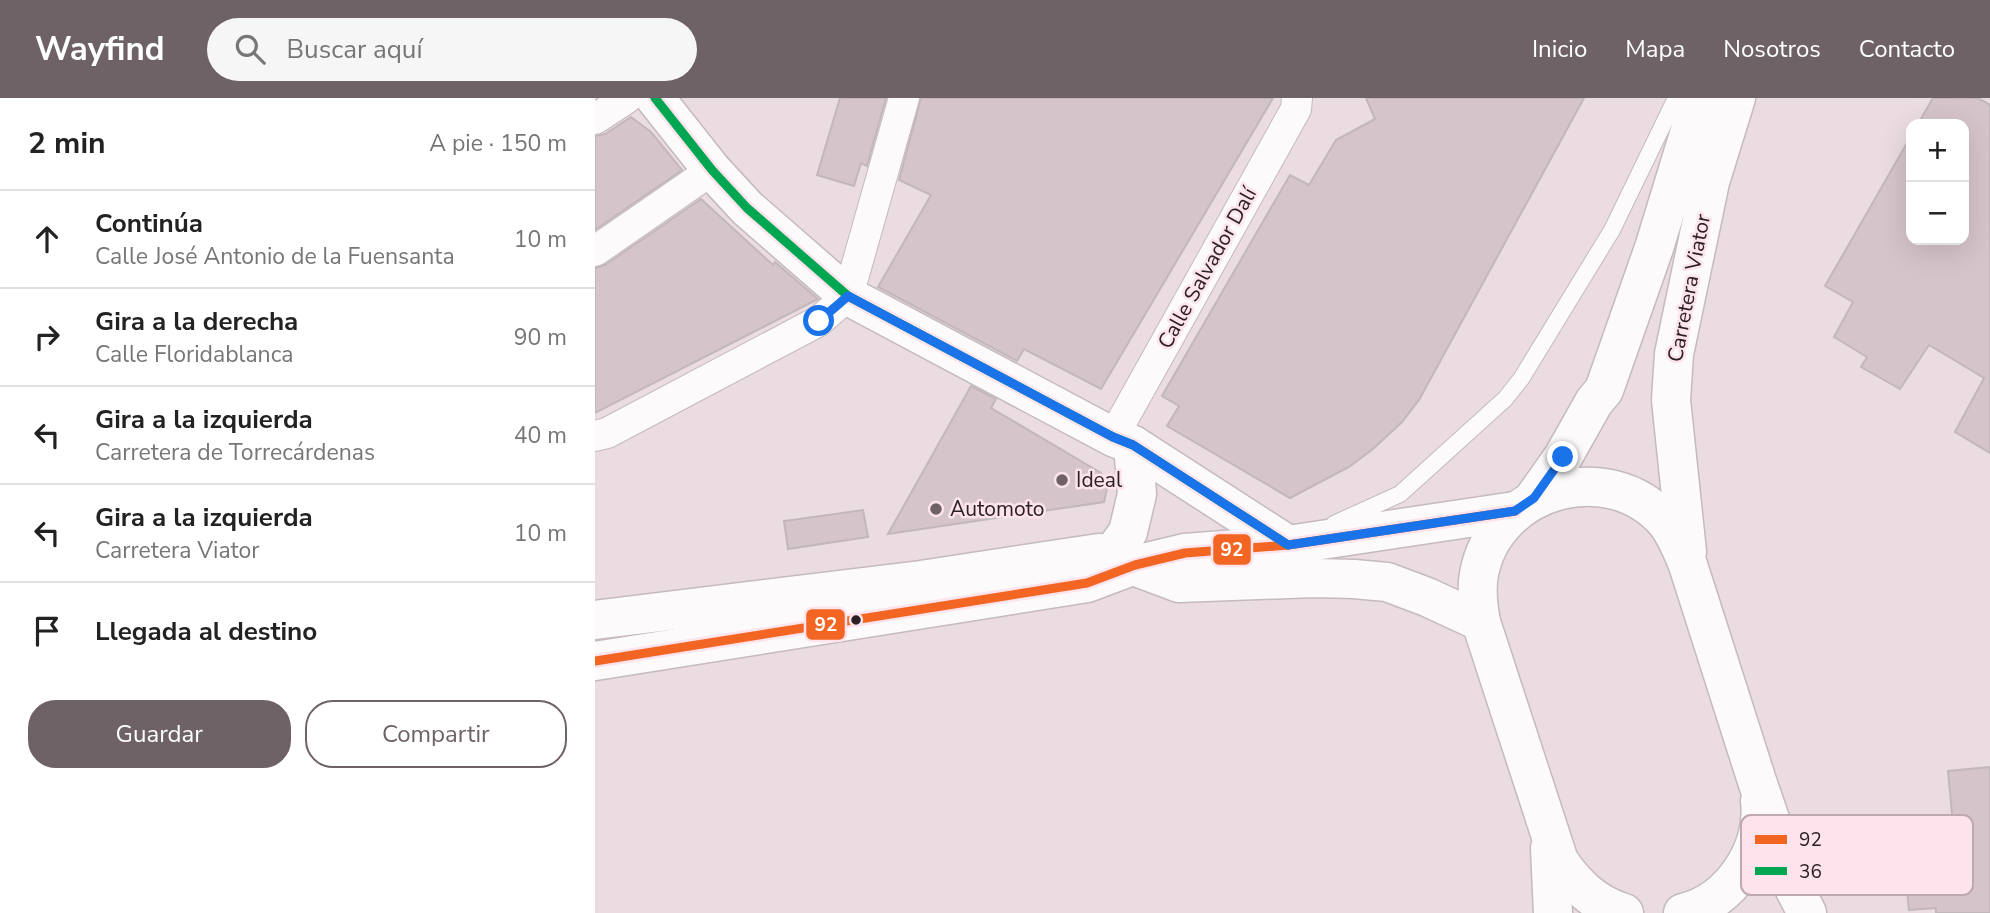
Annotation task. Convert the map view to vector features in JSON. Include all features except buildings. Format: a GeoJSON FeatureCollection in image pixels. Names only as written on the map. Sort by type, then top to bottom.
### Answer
{"type":"FeatureCollection","features":[{"type":"Feature","properties":{"kind":"street"},"geometry":{"type":"LineString","coordinates":[[595,119],[627,98]]}},
{"type":"Feature","properties":{"kind":"street"},"geometry":{"type":"LineString","coordinates":[[655,98],[712,170],[747,208],[848,296],[1123,441],[1288,545]]}},
{"type":"Feature","properties":{"kind":"street"},"geometry":{"type":"LineString","coordinates":[[595,436],[607,433],[819,321],[848,296],[904,98]]}},
{"type":"Feature","properties":{"kind":"street","name":"Calle Salvador Dalí"},"geometry":{"type":"LineString","coordinates":[[1123,441],[1296,109],[1297,98]]}},
{"type":"Feature","properties":{"kind":"street","name":"Carretera Viator"},"geometry":{"type":"LineString","coordinates":[[1550,839],[1481,622],[1477,598],[1479,574],[1486,551],[1498,530],[1525,505],[1563,457],[1594,402],[1604,390],[1654,248],[1700,98]]}},
{"type":"Feature","properties":{"kind":"street","name":"Carretera Viator"},"geometry":{"type":"LineString","coordinates":[[1688,565],[1671,400],[1674,354],[1710,181],[1736,98]]}},
{"type":"Feature","properties":{"kind":"street"},"geometry":{"type":"LineString","coordinates":[[595,250],[712,170]]}},
{"type":"Feature","properties":{"kind":"street"},"geometry":{"type":"LineString","coordinates":[[1122,561],[1137,494],[1123,441]]}},
{"type":"Feature","properties":{"kind":"street"},"geometry":{"type":"LineString","coordinates":[[595,661],[1087,583],[1122,561],[1288,545],[1525,505],[1557,489],[1604,487],[1627,494],[1648,506],[1666,522],[1679,542],[1768,815]]}},
{"type":"Feature","properties":{"kind":"street"},"geometry":{"type":"LineString","coordinates":[[595,620],[921,580],[1099,553],[1179,583],[1315,578],[1387,583],[1427,597],[1481,622]]}},
{"type":"Feature","properties":{"kind":"street"},"geometry":{"type":"LineString","coordinates":[[1757,782],[1760,815]]}},
{"type":"Feature","properties":{"kind":"street"},"geometry":{"type":"LineString","coordinates":[[1550,839],[1553,913]]}},
{"type":"Feature","properties":{"kind":"street"},"geometry":{"type":"LineString","coordinates":[[1550,839],[1559,861],[1572,881],[1591,897],[1611,909],[1625,913]]}},
{"type":"Feature","properties":{"kind":"street"},"geometry":{"type":"LineString","coordinates":[[1689,912],[1724,891],[1741,871]]}},
{"type":"Feature","properties":{"kind":"street"},"geometry":{"type":"LineString","coordinates":[[1798,895],[1807,913]]}},
{"type":"Feature","properties":{"kind":"lane"},"geometry":{"type":"LineString","coordinates":[[1288,545],[1400,494],[1505,399],[1521,379],[1612,230],[1676,98]]}},
{"type":"Feature","properties":{"kind":"transit line","name":"36"},"geometry":{"type":"LineString","coordinates":[[655,98],[712,170],[747,208],[848,296],[1113,437],[1133,445],[1288,545]]}},
{"type":"Feature","properties":{"kind":"transit line","name":"92"},"geometry":{"type":"LineString","coordinates":[[595,661],[1087,583],[1135,565],[1185,553],[1288,545],[1515,511]]}},
{"type":"Feature","properties":{"kind":"place","name":"Ideal"},"geometry":{"type":"Point","coordinates":[1062,480]}},
{"type":"Feature","properties":{"kind":"place","name":"Automoto"},"geometry":{"type":"Point","coordinates":[936,509]}},
{"type":"Feature","properties":{"kind":"route"},"geometry":{"type":"LineString","coordinates":[[819,321],[848,296],[1113,437],[1133,445],[1288,545],[1515,511],[1534,498],[1563,457]]}}]}
